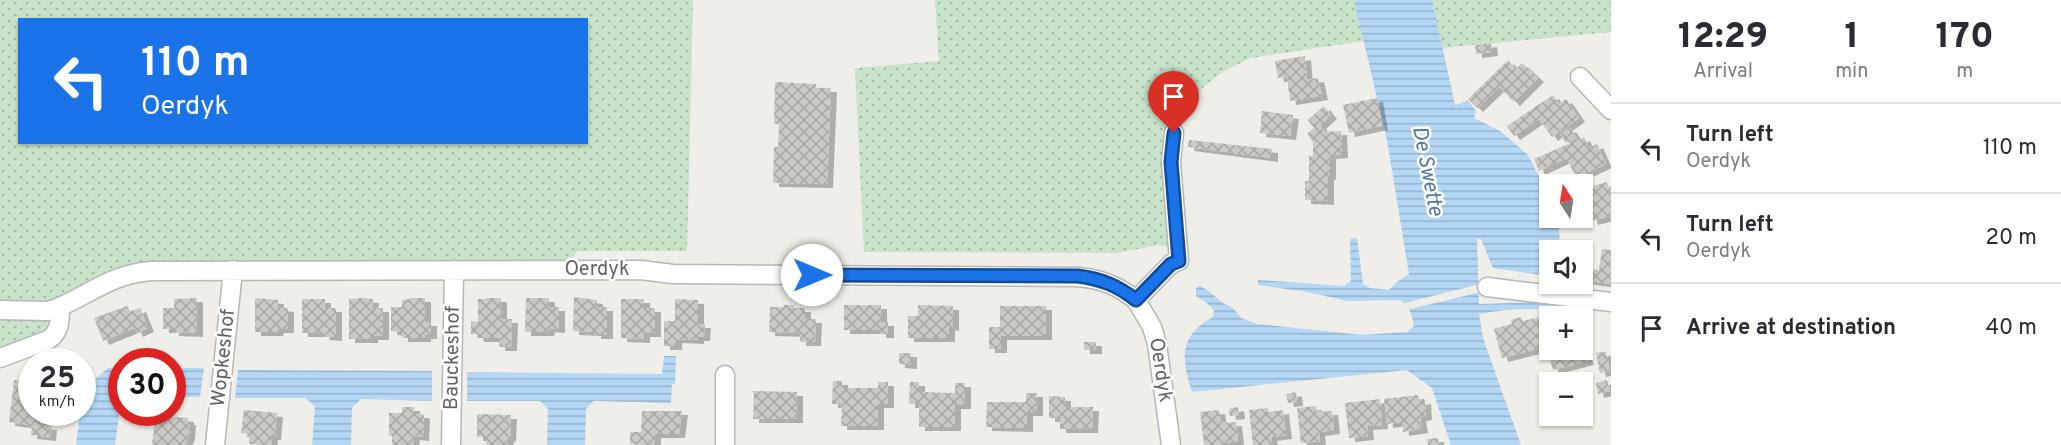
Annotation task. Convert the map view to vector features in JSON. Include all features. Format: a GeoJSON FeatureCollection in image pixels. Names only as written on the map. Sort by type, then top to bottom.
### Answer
{"type":"FeatureCollection","features":[{"type":"Feature","properties":{"kind":"street"},"geometry":{"type":"LineString","coordinates":[[1580,76],[1611,110]]}},
{"type":"Feature","properties":{"kind":"street"},"geometry":{"type":"LineString","coordinates":[[1136,300],[1171,264],[1179,261],[1171,162],[1174,133]]}},
{"type":"Feature","properties":{"kind":"street","name":"Wopkeshof"},"geometry":{"type":"LineString","coordinates":[[215,445],[233,270]]}},
{"type":"Feature","properties":{"kind":"street","name":"Bauckeshof"},"geometry":{"type":"LineString","coordinates":[[452,445],[454,270]]}},
{"type":"Feature","properties":{"kind":"street","name":"Oerdyk"},"geometry":{"type":"LineString","coordinates":[[60,307],[102,284],[139,272],[640,270],[673,274],[1078,276],[1109,283],[1122,289],[1136,300],[1152,327],[1157,344],[1171,445]]}},
{"type":"Feature","properties":{"kind":"street"},"geometry":{"type":"LineString","coordinates":[[1487,287],[1611,302]]}},
{"type":"Feature","properties":{"kind":"street"},"geometry":{"type":"LineString","coordinates":[[0,310],[47,311],[60,307],[60,321],[54,336],[0,358]]}},
{"type":"Feature","properties":{"kind":"street"},"geometry":{"type":"LineString","coordinates":[[724,445],[725,375]]}},
{"type":"Feature","properties":{"kind":"green space"},"geometry":{"type":"Polygon","coordinates":[[[0,0],[693,0],[687,251],[577,251],[571,260],[563,262],[139,263],[95,278],[52,302],[0,303],[0,0]]]}},
{"type":"Feature","properties":{"kind":"green space"},"geometry":{"type":"Polygon","coordinates":[[[935,0],[1354,0],[1365,41],[1250,58],[1221,73],[1196,93],[1167,139],[1171,248],[1158,245],[1118,253],[864,252],[855,68],[939,61],[935,0]]]}},
{"type":"Feature","properties":{"kind":"green space"},"geometry":{"type":"Polygon","coordinates":[[[1432,0],[1611,0],[1611,32],[1442,48],[1432,0]]]}},
{"type":"Feature","properties":{"kind":"green space"},"geometry":{"type":"Polygon","coordinates":[[[0,317],[49,318],[45,332],[0,347],[0,317]]]}},
{"type":"Feature","properties":{"kind":"water","name":"De Swette"},"geometry":{"type":"Polygon","coordinates":[[[1354,0],[1432,0],[1455,105],[1468,101],[1476,111],[1474,118],[1500,131],[1528,155],[1539,176],[1539,228],[1559,228],[1560,240],[1539,240],[1539,275],[1493,268],[1481,239],[1477,239],[1479,304],[1547,302],[1568,306],[1539,306],[1539,310],[1503,310],[1479,314],[1483,338],[1521,445],[1451,445],[1432,388],[1407,370],[1192,392],[1186,369],[1186,349],[1194,332],[1213,317],[1214,310],[1196,296],[1196,288],[1200,286],[1233,308],[1241,318],[1257,324],[1362,335],[1407,332],[1414,326],[1408,308],[1399,300],[1348,301],[1258,285],[1258,280],[1344,286],[1351,281],[1350,239],[1357,238],[1363,284],[1370,288],[1389,290],[1409,274],[1387,140],[1354,0]]]}},
{"type":"Feature","properties":{"kind":"water"},"geometry":{"type":"Polygon","coordinates":[[[664,356],[676,356],[675,384],[672,384],[671,403],[594,401],[586,409],[585,445],[547,445],[548,409],[540,401],[467,401],[467,372],[662,374],[664,356]]]}},
{"type":"Feature","properties":{"kind":"water"},"geometry":{"type":"Polygon","coordinates":[[[108,368],[108,426],[118,426],[115,445],[76,445],[78,426],[96,426],[96,379],[108,368]]]}},
{"type":"Feature","properties":{"kind":"water"},"geometry":{"type":"Polygon","coordinates":[[[186,368],[204,368],[200,397],[186,397],[186,368]]]}},
{"type":"Feature","properties":{"kind":"water"},"geometry":{"type":"Polygon","coordinates":[[[238,370],[432,371],[432,401],[361,399],[352,408],[351,445],[312,445],[315,406],[305,398],[235,398],[238,370]]]}},
{"type":"Feature","properties":{"kind":"pier"},"geometry":{"type":"Polygon","coordinates":[[[1480,284],[1481,292],[1406,310],[1401,304],[1480,284]]]}},
{"type":"Feature","properties":{"kind":"building"},"geometry":{"type":"Polygon","coordinates":[[[1491,43],[1492,52],[1476,54],[1475,45],[1491,43]]]}},
{"type":"Feature","properties":{"kind":"building"},"geometry":{"type":"Polygon","coordinates":[[[1305,56],[1307,80],[1318,78],[1322,96],[1290,101],[1287,77],[1278,78],[1275,61],[1305,56]]]}},
{"type":"Feature","properties":{"kind":"building"},"geometry":{"type":"Polygon","coordinates":[[[1508,60],[1516,69],[1522,63],[1538,78],[1514,102],[1499,87],[1477,108],[1468,99],[1508,60]]]}},
{"type":"Feature","properties":{"kind":"building"},"geometry":{"type":"Polygon","coordinates":[[[775,82],[816,84],[816,88],[831,88],[827,184],[773,183],[774,147],[778,147],[779,124],[774,124],[775,82]]]}},
{"type":"Feature","properties":{"kind":"building"},"geometry":{"type":"Polygon","coordinates":[[[1553,95],[1559,104],[1566,99],[1579,118],[1552,137],[1539,119],[1514,136],[1507,126],[1553,95]]]}},
{"type":"Feature","properties":{"kind":"building"},"geometry":{"type":"Polygon","coordinates":[[[1377,98],[1382,126],[1349,133],[1343,105],[1377,98]]]}},
{"type":"Feature","properties":{"kind":"building"},"geometry":{"type":"Polygon","coordinates":[[[1324,106],[1331,115],[1320,125],[1325,132],[1341,131],[1342,154],[1330,155],[1328,201],[1305,200],[1305,181],[1309,181],[1309,156],[1313,156],[1313,142],[1307,134],[1314,128],[1308,120],[1324,106]]]}},
{"type":"Feature","properties":{"kind":"building"},"geometry":{"type":"Polygon","coordinates":[[[1262,111],[1293,115],[1290,136],[1260,133],[1262,111]]]}},
{"type":"Feature","properties":{"kind":"building"},"geometry":{"type":"Polygon","coordinates":[[[1570,128],[1577,138],[1566,143],[1560,134],[1570,128]]]}},
{"type":"Feature","properties":{"kind":"building"},"geometry":{"type":"Polygon","coordinates":[[[1584,137],[1589,148],[1597,144],[1606,164],[1585,174],[1574,174],[1567,158],[1539,171],[1534,159],[1584,137]]]}},
{"type":"Feature","properties":{"kind":"building"},"geometry":{"type":"Polygon","coordinates":[[[1189,140],[1272,149],[1272,158],[1188,147],[1189,140]]]}},
{"type":"Feature","properties":{"kind":"building"},"geometry":{"type":"Polygon","coordinates":[[[1607,182],[1611,193],[1611,216],[1593,221],[1593,186],[1607,182]]]}},
{"type":"Feature","properties":{"kind":"building"},"geometry":{"type":"Polygon","coordinates":[[[1602,249],[1611,250],[1611,284],[1593,282],[1593,269],[1599,270],[1602,249]]]}},
{"type":"Feature","properties":{"kind":"building"},"geometry":{"type":"Polygon","coordinates":[[[574,297],[597,300],[597,307],[607,307],[607,335],[573,331],[574,297]]]}},
{"type":"Feature","properties":{"kind":"building"},"geometry":{"type":"Polygon","coordinates":[[[197,298],[197,333],[173,332],[173,329],[163,329],[163,308],[174,308],[174,299],[197,298]]]}},
{"type":"Feature","properties":{"kind":"building"},"geometry":{"type":"Polygon","coordinates":[[[255,298],[278,300],[278,307],[288,308],[288,329],[278,329],[277,332],[255,332],[255,298]]]}},
{"type":"Feature","properties":{"kind":"building"},"geometry":{"type":"Polygon","coordinates":[[[425,298],[425,322],[431,322],[431,335],[425,335],[425,338],[402,338],[402,332],[391,331],[391,307],[402,307],[402,300],[425,298]]]}},
{"type":"Feature","properties":{"kind":"building"},"geometry":{"type":"Polygon","coordinates":[[[501,298],[501,319],[512,319],[511,347],[499,347],[500,338],[478,338],[477,334],[471,334],[471,321],[478,322],[478,299],[501,298]]]}},
{"type":"Feature","properties":{"kind":"building"},"geometry":{"type":"Polygon","coordinates":[[[526,298],[549,298],[549,307],[559,307],[559,329],[549,328],[548,332],[525,332],[526,298]]]}},
{"type":"Feature","properties":{"kind":"building"},"geometry":{"type":"Polygon","coordinates":[[[302,299],[325,299],[325,308],[336,308],[336,337],[323,336],[324,333],[302,333],[302,299]]]}},
{"type":"Feature","properties":{"kind":"building"},"geometry":{"type":"Polygon","coordinates":[[[349,299],[373,299],[372,308],[383,308],[383,336],[372,336],[372,339],[349,339],[349,299]]]}},
{"type":"Feature","properties":{"kind":"building"},"geometry":{"type":"Polygon","coordinates":[[[621,299],[644,299],[644,308],[655,308],[655,333],[644,333],[644,339],[621,338],[621,299]]]}},
{"type":"Feature","properties":{"kind":"building"},"geometry":{"type":"Polygon","coordinates":[[[675,299],[698,300],[698,324],[705,324],[704,337],[698,337],[698,340],[676,339],[676,346],[664,346],[664,321],[675,321],[675,299]]]}},
{"type":"Feature","properties":{"kind":"building"},"geometry":{"type":"Polygon","coordinates":[[[783,305],[805,308],[805,319],[816,319],[815,342],[800,342],[800,333],[769,332],[770,307],[784,307],[783,305]]]}},
{"type":"Feature","properties":{"kind":"building"},"geometry":{"type":"Polygon","coordinates":[[[844,305],[881,305],[881,322],[888,322],[888,334],[880,334],[880,330],[844,330],[844,305]]]}},
{"type":"Feature","properties":{"kind":"building"},"geometry":{"type":"Polygon","coordinates":[[[918,305],[953,306],[953,327],[949,326],[949,338],[908,338],[908,316],[918,316],[918,305]]]}},
{"type":"Feature","properties":{"kind":"building"},"geometry":{"type":"Polygon","coordinates":[[[127,306],[130,312],[140,308],[148,328],[137,333],[135,328],[103,341],[94,318],[127,306]]]}},
{"type":"Feature","properties":{"kind":"building"},"geometry":{"type":"Polygon","coordinates":[[[1000,306],[1046,306],[1046,336],[1001,336],[1001,349],[989,349],[989,327],[1000,327],[1000,306]]]}},
{"type":"Feature","properties":{"kind":"building"},"geometry":{"type":"Polygon","coordinates":[[[1521,317],[1523,321],[1539,317],[1539,349],[1502,358],[1494,329],[1512,324],[1511,320],[1521,317]]]}},
{"type":"Feature","properties":{"kind":"building"},"geometry":{"type":"Polygon","coordinates":[[[1084,342],[1096,342],[1096,350],[1084,350],[1084,342]]]}},
{"type":"Feature","properties":{"kind":"building"},"geometry":{"type":"Polygon","coordinates":[[[1606,352],[1610,371],[1600,373],[1596,353],[1606,352]]]}},
{"type":"Feature","properties":{"kind":"building"},"geometry":{"type":"Polygon","coordinates":[[[899,353],[911,353],[911,365],[899,364],[899,353]]]}},
{"type":"Feature","properties":{"kind":"building"},"geometry":{"type":"Polygon","coordinates":[[[1550,360],[1588,361],[1553,370],[1550,360]]]}},
{"type":"Feature","properties":{"kind":"building"},"geometry":{"type":"Polygon","coordinates":[[[14,380],[18,380],[18,423],[9,422],[14,380]]]}},
{"type":"Feature","properties":{"kind":"building"},"geometry":{"type":"Polygon","coordinates":[[[1607,380],[1610,391],[1598,394],[1596,383],[1607,380]]]}},
{"type":"Feature","properties":{"kind":"building"},"geometry":{"type":"Polygon","coordinates":[[[833,381],[842,381],[842,388],[878,388],[878,382],[888,382],[888,404],[878,404],[878,426],[841,426],[842,404],[832,404],[833,381]]]}},
{"type":"Feature","properties":{"kind":"building"},"geometry":{"type":"Polygon","coordinates":[[[910,382],[919,382],[919,392],[955,393],[955,383],[965,383],[965,405],[955,405],[955,427],[919,427],[919,404],[909,404],[910,382]]]}},
{"type":"Feature","properties":{"kind":"building"},"geometry":{"type":"Polygon","coordinates":[[[752,391],[797,392],[797,419],[753,419],[754,393],[752,391]]]}},
{"type":"Feature","properties":{"kind":"building"},"geometry":{"type":"Polygon","coordinates":[[[1296,392],[1297,402],[1288,403],[1286,394],[1296,392]]]}},
{"type":"Feature","properties":{"kind":"building"},"geometry":{"type":"Polygon","coordinates":[[[1026,393],[1037,393],[1037,412],[1027,412],[1027,428],[986,427],[987,402],[1026,402],[1026,393]]]}},
{"type":"Feature","properties":{"kind":"building"},"geometry":{"type":"Polygon","coordinates":[[[1418,395],[1419,401],[1425,400],[1426,416],[1420,417],[1422,429],[1403,432],[1402,422],[1387,424],[1384,399],[1418,395]]]}},
{"type":"Feature","properties":{"kind":"building"},"geometry":{"type":"Polygon","coordinates":[[[1049,396],[1065,397],[1065,407],[1093,407],[1092,429],[1060,429],[1060,418],[1049,418],[1049,396]]]}},
{"type":"Feature","properties":{"kind":"building"},"geometry":{"type":"Polygon","coordinates":[[[1380,399],[1382,425],[1367,426],[1368,436],[1349,438],[1345,403],[1380,399]]]}},
{"type":"Feature","properties":{"kind":"building"},"geometry":{"type":"Polygon","coordinates":[[[1316,406],[1317,412],[1332,411],[1334,430],[1319,432],[1320,441],[1301,443],[1297,408],[1316,406]]]}},
{"type":"Feature","properties":{"kind":"building"},"geometry":{"type":"Polygon","coordinates":[[[402,407],[414,407],[414,414],[424,416],[423,437],[414,436],[413,445],[392,445],[392,436],[389,436],[389,413],[402,413],[402,407]]]}},
{"type":"Feature","properties":{"kind":"building"},"geometry":{"type":"Polygon","coordinates":[[[1238,407],[1239,415],[1230,416],[1229,409],[1238,407]]]}},
{"type":"Feature","properties":{"kind":"building"},"geometry":{"type":"Polygon","coordinates":[[[1268,408],[1268,412],[1283,410],[1286,435],[1271,437],[1272,445],[1253,445],[1249,410],[1268,408]]]}},
{"type":"Feature","properties":{"kind":"building"},"geometry":{"type":"Polygon","coordinates":[[[244,410],[277,413],[275,436],[272,436],[271,445],[249,444],[250,434],[241,433],[244,410]]]}},
{"type":"Feature","properties":{"kind":"building"},"geometry":{"type":"Polygon","coordinates":[[[1219,410],[1221,423],[1236,422],[1238,441],[1223,443],[1223,445],[1204,445],[1200,412],[1219,410]]]}},
{"type":"Feature","properties":{"kind":"building"},"geometry":{"type":"Polygon","coordinates":[[[642,411],[682,411],[679,434],[655,434],[655,445],[630,444],[630,432],[641,432],[642,411]]]}},
{"type":"Feature","properties":{"kind":"building"},"geometry":{"type":"Polygon","coordinates":[[[477,414],[511,415],[510,438],[508,437],[507,445],[486,445],[486,437],[477,437],[477,414]]]}},
{"type":"Feature","properties":{"kind":"building"},"geometry":{"type":"Polygon","coordinates":[[[186,418],[188,418],[190,421],[189,435],[185,445],[152,445],[154,426],[186,426],[186,418]]]}},
{"type":"Feature","properties":{"kind":"building"},"geometry":{"type":"Polygon","coordinates":[[[32,426],[51,426],[50,437],[31,435],[32,426]]]}},
{"type":"Feature","properties":{"kind":"building"},"geometry":{"type":"Polygon","coordinates":[[[1438,438],[1439,445],[1428,445],[1427,439],[1438,438]]]}},
{"type":"Feature","properties":{"kind":"route"},"geometry":{"type":"LineString","coordinates":[[812,275],[1078,276],[1109,283],[1122,289],[1136,300],[1171,264],[1179,261],[1171,162],[1174,133]]}}]}
